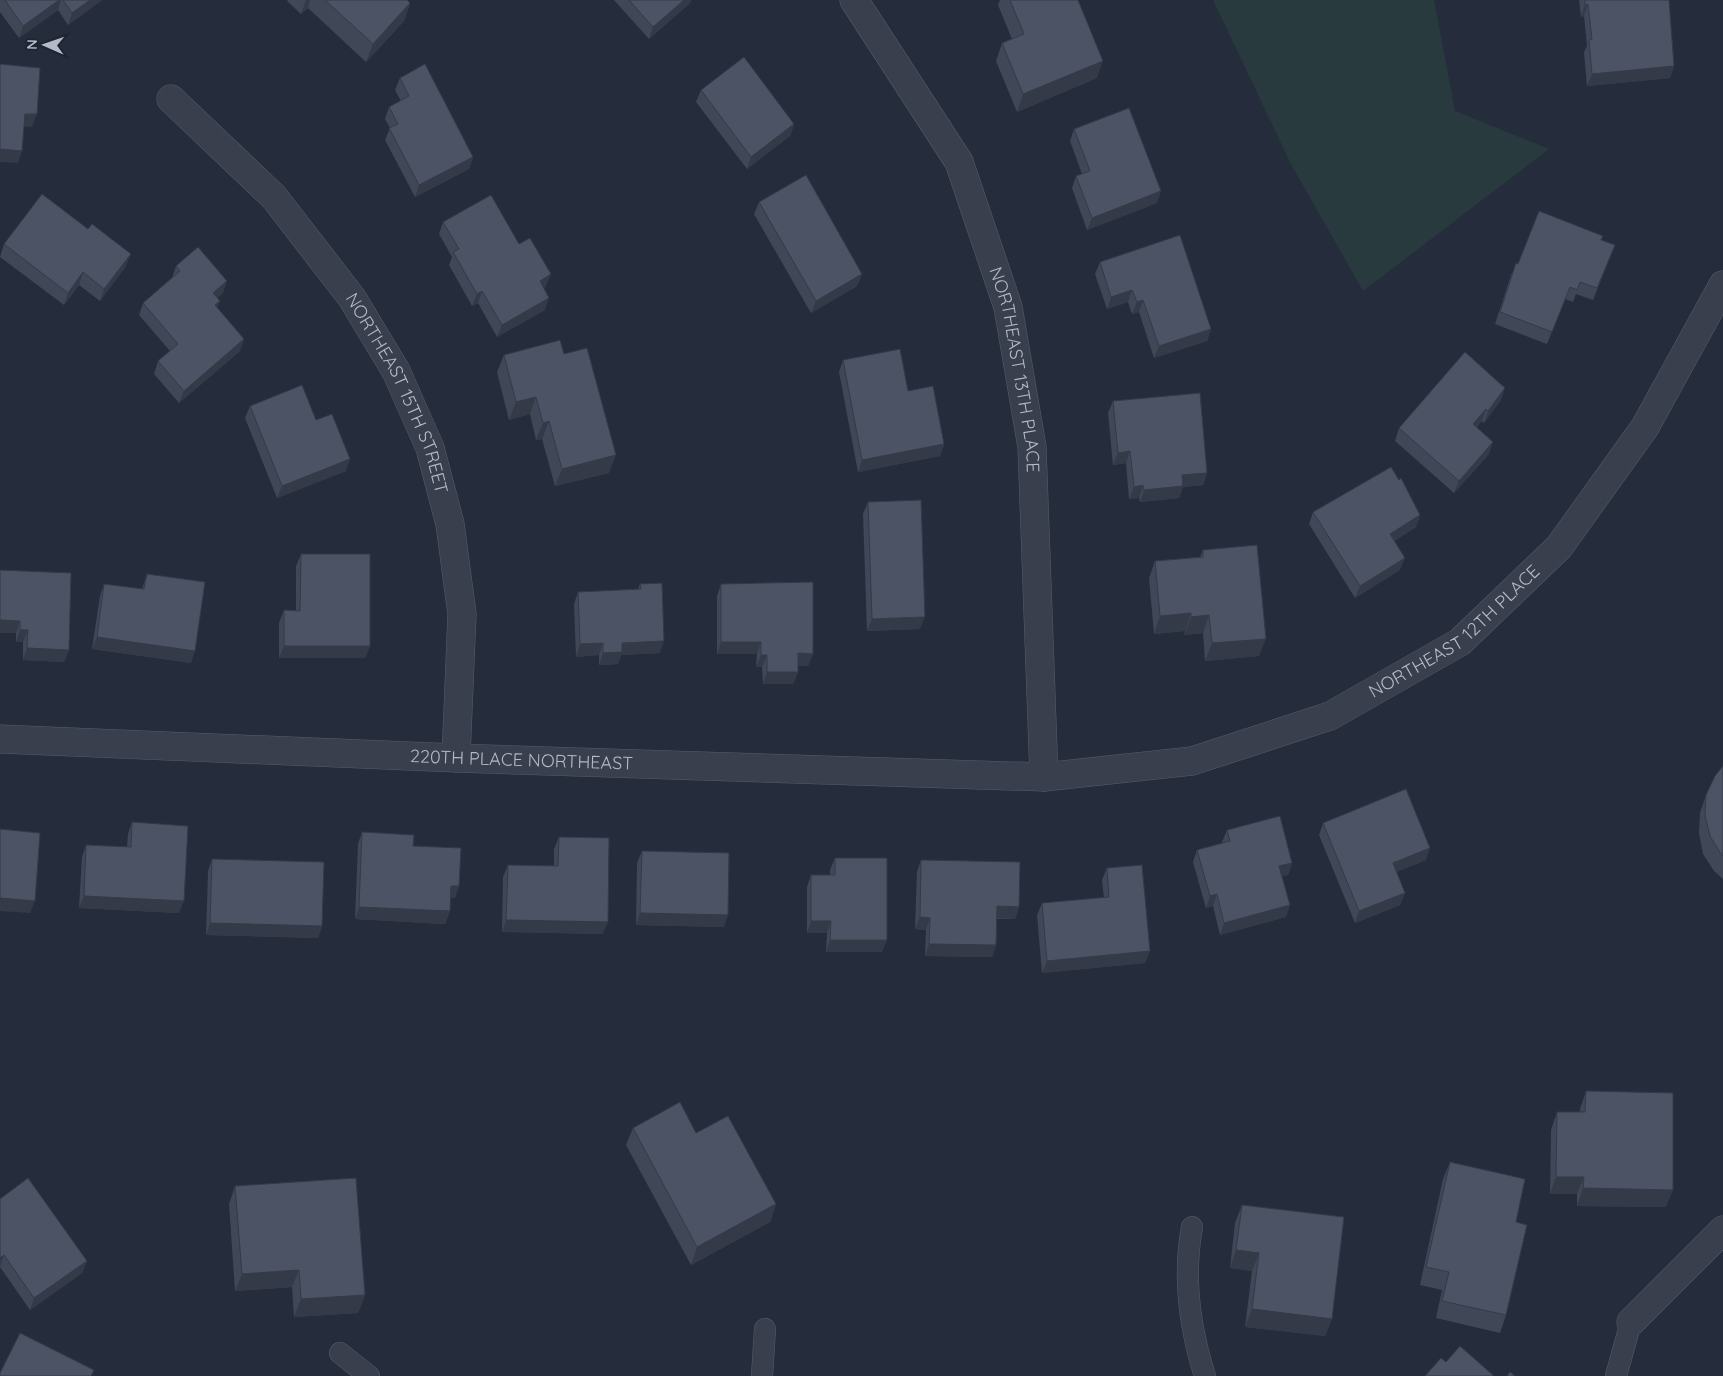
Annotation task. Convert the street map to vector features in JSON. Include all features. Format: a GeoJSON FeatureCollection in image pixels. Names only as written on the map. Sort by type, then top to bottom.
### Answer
{"type":"FeatureCollection","features":[{"type":"Feature","properties":{"kind":"street","name":"NORTHEAST 13TH PLACE"},"geometry":{"type":"LineString","coordinates":[[854,0],[959,162],[1008,307],[1032,447],[1044,777]]}},
{"type":"Feature","properties":{"kind":"street","name":"NORTHEAST 15TH STREET"},"geometry":{"type":"LineString","coordinates":[[170,99],[274,197],[352,298],[396,371],[430,448],[450,524],[462,614],[456,758]]}},
{"type":"Feature","properties":{"kind":"street","name":"NORTHEAST 12TH PLACE"},"geometry":{"type":"LineString","coordinates":[[1044,777],[1192,761],[1220,752],[1330,716],[1460,642],[1559,547],[1645,428],[1723,285]]}},
{"type":"Feature","properties":{"kind":"street","name":"220TH PLACE NORTHEAST"},"geometry":{"type":"LineString","coordinates":[[0,739],[456,758],[1044,777]]}},
{"type":"Feature","properties":{"kind":"street"},"geometry":{"type":"LineString","coordinates":[[1631,1322],[1723,1230]]}},
{"type":"Feature","properties":{"kind":"lane"},"geometry":{"type":"LineString","coordinates":[[1192,1227],[1188,1251],[1190,1295],[1197,1350],[1205,1376]]}},
{"type":"Feature","properties":{"kind":"lane"},"geometry":{"type":"LineString","coordinates":[[1616,1376],[1631,1322]]}},
{"type":"Feature","properties":{"kind":"lane"},"geometry":{"type":"LineString","coordinates":[[762,1376],[765,1329]]}},
{"type":"Feature","properties":{"kind":"lane"},"geometry":{"type":"LineString","coordinates":[[340,1353],[369,1376]]}},
{"type":"Feature","properties":{"kind":"shaded area"},"geometry":{"type":"Polygon","coordinates":[[[1213,0],[1434,0],[1455,111],[1549,149],[1363,291],[1291,164],[1213,0]]]}},
{"type":"Feature","properties":{"kind":"building"},"geometry":{"type":"Polygon","coordinates":[[[5,0],[59,0],[23,26],[5,0]]]}},
{"type":"Feature","properties":{"kind":"building"},"geometry":{"type":"Polygon","coordinates":[[[63,0],[90,0],[72,13],[63,0]]]}},
{"type":"Feature","properties":{"kind":"building"},"geometry":{"type":"Polygon","coordinates":[[[325,0],[407,0],[410,3],[373,44],[325,0]]]}},
{"type":"Feature","properties":{"kind":"building"},"geometry":{"type":"Polygon","coordinates":[[[629,0],[684,0],[653,27],[629,0]]]}},
{"type":"Feature","properties":{"kind":"building"},"geometry":{"type":"Polygon","coordinates":[[[1010,0],[1078,0],[1103,61],[1023,94],[1002,43],[1024,34],[1010,0]]]}},
{"type":"Feature","properties":{"kind":"building"},"geometry":{"type":"Polygon","coordinates":[[[1585,0],[1669,0],[1674,66],[1592,74],[1589,40],[1592,39],[1588,4],[1585,5],[1585,0]]]}},
{"type":"Feature","properties":{"kind":"building"},"geometry":{"type":"Polygon","coordinates":[[[744,57],[794,124],[751,157],[701,90],[744,57]]]}},
{"type":"Feature","properties":{"kind":"building"},"geometry":{"type":"Polygon","coordinates":[[[0,64],[40,68],[37,114],[25,114],[22,151],[0,149],[0,64]]]}},
{"type":"Feature","properties":{"kind":"building"},"geometry":{"type":"Polygon","coordinates":[[[425,64],[473,157],[419,185],[389,128],[398,124],[389,107],[409,96],[400,78],[425,64]]]}},
{"type":"Feature","properties":{"kind":"building"},"geometry":{"type":"Polygon","coordinates":[[[1129,108],[1161,191],[1092,218],[1076,176],[1090,171],[1074,129],[1129,108]]]}},
{"type":"Feature","properties":{"kind":"building"},"geometry":{"type":"Polygon","coordinates":[[[806,175],[862,274],[816,301],[759,202],[806,175]]]}},
{"type":"Feature","properties":{"kind":"building"},"geometry":{"type":"Polygon","coordinates":[[[42,194],[88,229],[92,224],[131,254],[104,289],[83,272],[68,293],[4,244],[42,194]]]}},
{"type":"Feature","properties":{"kind":"building"},"geometry":{"type":"Polygon","coordinates":[[[491,195],[519,244],[530,238],[551,274],[540,281],[549,298],[502,325],[482,291],[477,294],[453,252],[459,249],[443,222],[491,195]]]}},
{"type":"Feature","properties":{"kind":"building"},"geometry":{"type":"Polygon","coordinates":[[[1539,211],[1603,236],[1601,240],[1615,245],[1597,288],[1580,282],[1577,290],[1570,287],[1552,332],[1500,312],[1516,263],[1518,264],[1539,211]]]}},
{"type":"Feature","properties":{"kind":"building"},"geometry":{"type":"Polygon","coordinates":[[[1180,235],[1211,329],[1159,346],[1143,300],[1137,302],[1132,290],[1111,297],[1100,262],[1180,235]]]}},
{"type":"Feature","properties":{"kind":"building"},"geometry":{"type":"Polygon","coordinates":[[[198,247],[227,281],[213,293],[220,301],[215,305],[244,339],[184,391],[158,361],[178,344],[143,303],[180,271],[176,266],[198,247]]]}},
{"type":"Feature","properties":{"kind":"building"},"geometry":{"type":"Polygon","coordinates":[[[560,340],[564,354],[587,348],[616,455],[562,469],[549,421],[543,423],[536,397],[516,402],[504,355],[560,340]]]}},
{"type":"Feature","properties":{"kind":"building"},"geometry":{"type":"Polygon","coordinates":[[[900,349],[908,391],[933,386],[944,444],[862,460],[843,360],[900,349]]]}},
{"type":"Feature","properties":{"kind":"building"},"geometry":{"type":"Polygon","coordinates":[[[1465,352],[1505,388],[1488,411],[1486,409],[1473,424],[1493,442],[1459,481],[1399,428],[1465,352]]]}},
{"type":"Feature","properties":{"kind":"building"},"geometry":{"type":"Polygon","coordinates":[[[302,385],[316,420],[332,414],[350,459],[282,486],[250,406],[302,385]]]}},
{"type":"Feature","properties":{"kind":"building"},"geometry":{"type":"Polygon","coordinates":[[[1200,393],[1207,473],[1182,475],[1183,486],[1144,490],[1143,485],[1134,487],[1130,451],[1118,453],[1113,401],[1200,393]]]}},
{"type":"Feature","properties":{"kind":"building"},"geometry":{"type":"Polygon","coordinates":[[[1391,467],[1399,480],[1401,478],[1420,515],[1390,534],[1405,558],[1360,586],[1313,512],[1391,467]]]}},
{"type":"Feature","properties":{"kind":"building"},"geometry":{"type":"Polygon","coordinates":[[[921,500],[925,617],[872,619],[868,502],[921,500]]]}},
{"type":"Feature","properties":{"kind":"building"},"geometry":{"type":"Polygon","coordinates":[[[1257,545],[1266,639],[1212,643],[1209,615],[1191,617],[1191,613],[1160,616],[1155,561],[1203,557],[1203,550],[1257,545]]]}},
{"type":"Feature","properties":{"kind":"building"},"geometry":{"type":"Polygon","coordinates":[[[301,554],[370,554],[370,646],[284,646],[284,610],[300,611],[301,554]]]}},
{"type":"Feature","properties":{"kind":"building"},"geometry":{"type":"Polygon","coordinates":[[[0,570],[71,573],[69,650],[27,648],[28,630],[20,630],[20,621],[0,620],[0,570]]]}},
{"type":"Feature","properties":{"kind":"building"},"geometry":{"type":"Polygon","coordinates":[[[147,574],[205,582],[195,651],[97,637],[104,584],[144,589],[147,574]]]}},
{"type":"Feature","properties":{"kind":"building"},"geometry":{"type":"Polygon","coordinates":[[[813,582],[813,654],[798,653],[798,672],[767,672],[767,655],[761,655],[761,642],[721,642],[721,584],[813,582]]]}},
{"type":"Feature","properties":{"kind":"building"},"geometry":{"type":"Polygon","coordinates":[[[662,583],[664,641],[622,643],[622,652],[603,653],[603,643],[580,644],[578,592],[641,589],[640,584],[662,583]]]}},
{"type":"Feature","properties":{"kind":"building"},"geometry":{"type":"Polygon","coordinates":[[[1723,766],[1723,856],[1710,836],[1705,816],[1706,795],[1715,776],[1723,766]]]}},
{"type":"Feature","properties":{"kind":"building"},"geometry":{"type":"Polygon","coordinates":[[[1406,789],[1430,848],[1393,863],[1405,893],[1359,911],[1323,823],[1406,789]]]}},
{"type":"Feature","properties":{"kind":"building"},"geometry":{"type":"Polygon","coordinates":[[[1280,816],[1292,863],[1279,866],[1290,905],[1224,923],[1217,894],[1210,896],[1197,850],[1230,841],[1227,830],[1280,816]]]}},
{"type":"Feature","properties":{"kind":"building"},"geometry":{"type":"Polygon","coordinates":[[[132,822],[188,826],[184,901],[84,896],[86,845],[131,847],[132,822]]]}},
{"type":"Feature","properties":{"kind":"building"},"geometry":{"type":"Polygon","coordinates":[[[0,829],[40,833],[35,901],[0,898],[0,829]]]}},
{"type":"Feature","properties":{"kind":"building"},"geometry":{"type":"Polygon","coordinates":[[[362,832],[414,835],[413,846],[461,848],[459,886],[451,886],[450,911],[359,907],[362,832]]]}},
{"type":"Feature","properties":{"kind":"building"},"geometry":{"type":"Polygon","coordinates":[[[559,837],[609,838],[608,922],[506,920],[508,865],[558,866],[559,837]]]}},
{"type":"Feature","properties":{"kind":"building"},"geometry":{"type":"Polygon","coordinates":[[[642,851],[729,853],[728,915],[640,913],[642,851]]]}},
{"type":"Feature","properties":{"kind":"building"},"geometry":{"type":"Polygon","coordinates":[[[835,858],[887,858],[887,940],[830,940],[831,921],[811,921],[811,875],[835,875],[835,858]]]}},
{"type":"Feature","properties":{"kind":"building"},"geometry":{"type":"Polygon","coordinates":[[[212,859],[324,862],[322,926],[210,923],[212,859]]]}},
{"type":"Feature","properties":{"kind":"building"},"geometry":{"type":"Polygon","coordinates":[[[921,860],[1020,862],[1019,907],[997,906],[996,945],[929,944],[930,918],[920,917],[921,860]]]}},
{"type":"Feature","properties":{"kind":"building"},"geometry":{"type":"Polygon","coordinates":[[[1142,865],[1150,951],[1047,961],[1042,903],[1109,897],[1107,868],[1142,865]]]}},
{"type":"Feature","properties":{"kind":"building"},"geometry":{"type":"Polygon","coordinates":[[[1586,1091],[1673,1093],[1673,1190],[1583,1188],[1584,1177],[1556,1177],[1557,1112],[1585,1112],[1586,1091]]]}},
{"type":"Feature","properties":{"kind":"building"},"geometry":{"type":"Polygon","coordinates":[[[680,1102],[696,1133],[728,1116],[776,1204],[697,1247],[633,1128],[680,1102]]]}},
{"type":"Feature","properties":{"kind":"building"},"geometry":{"type":"Polygon","coordinates":[[[1450,1162],[1525,1179],[1516,1222],[1527,1225],[1506,1315],[1442,1301],[1449,1272],[1426,1267],[1450,1162]]]}},
{"type":"Feature","properties":{"kind":"building"},"geometry":{"type":"Polygon","coordinates":[[[28,1178],[87,1261],[34,1298],[4,1255],[0,1258],[0,1199],[28,1178]]]}},
{"type":"Feature","properties":{"kind":"building"},"geometry":{"type":"Polygon","coordinates":[[[356,1178],[365,1295],[301,1299],[299,1270],[242,1274],[235,1186],[356,1178]]]}},
{"type":"Feature","properties":{"kind":"building"},"geometry":{"type":"Polygon","coordinates":[[[1242,1205],[1344,1217],[1332,1319],[1252,1309],[1259,1253],[1236,1250],[1242,1205]]]}},
{"type":"Feature","properties":{"kind":"building"},"geometry":{"type":"Polygon","coordinates":[[[20,1333],[94,1370],[91,1376],[0,1376],[20,1333]]]}},
{"type":"Feature","properties":{"kind":"building"},"geometry":{"type":"Polygon","coordinates":[[[1460,1346],[1494,1376],[1425,1376],[1441,1358],[1446,1362],[1460,1346]]]}},
{"type":"Feature","properties":{"kind":"building"},"geometry":{"type":"Polygon","coordinates":[[[1510,1372],[1515,1376],[1507,1376],[1510,1372]]]}}]}
